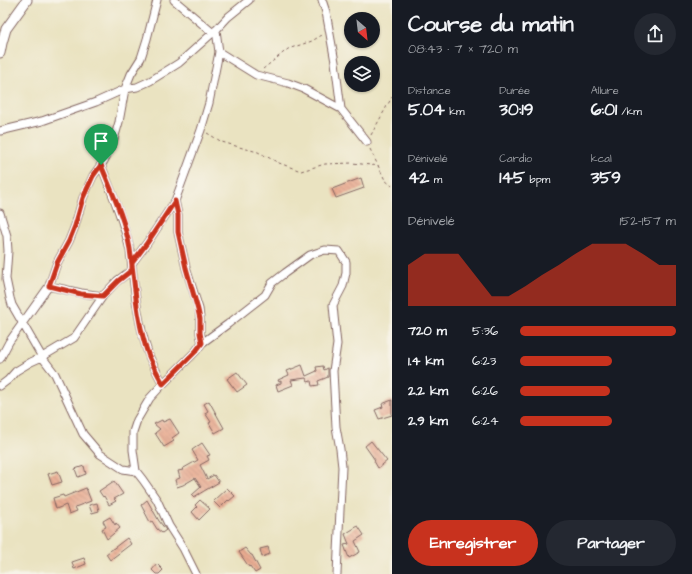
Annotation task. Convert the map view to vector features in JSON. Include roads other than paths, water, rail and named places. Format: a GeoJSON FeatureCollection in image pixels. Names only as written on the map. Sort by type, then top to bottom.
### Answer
{"type":"FeatureCollection","features":[{"type":"Feature","properties":{"kind":"street"},"geometry":{"type":"LineString","coordinates":[[0,53],[6,29],[27,0]]}},
{"type":"Feature","properties":{"kind":"street"},"geometry":{"type":"LineString","coordinates":[[0,359],[22,322],[49,286],[57,263],[75,226],[83,198],[93,176],[112,146],[119,122],[125,89],[131,74],[141,58],[157,0]]}},
{"type":"Feature","properties":{"kind":"street"},"geometry":{"type":"LineString","coordinates":[[132,263],[175,201],[201,130],[209,103],[219,52],[214,32],[174,0]]}},
{"type":"Feature","properties":{"kind":"street"},"geometry":{"type":"LineString","coordinates":[[0,131],[42,121],[150,81],[179,63],[214,32],[228,17],[249,0]]}},
{"type":"Feature","properties":{"kind":"street"},"geometry":{"type":"LineString","coordinates":[[322,0],[326,12],[336,62],[341,109]]}},
{"type":"Feature","properties":{"kind":"street"},"geometry":{"type":"LineString","coordinates":[[219,52],[256,75],[288,83],[304,89],[341,109],[367,142]]}},
{"type":"Feature","properties":{"kind":"street"},"geometry":{"type":"LineString","coordinates":[[101,165],[124,226],[130,250],[142,333],[149,354],[163,384]]}},
{"type":"Feature","properties":{"kind":"street"},"geometry":{"type":"LineString","coordinates":[[175,201],[178,215],[178,232],[200,319],[202,343]]}},
{"type":"Feature","properties":{"kind":"street"},"geometry":{"type":"LineString","coordinates":[[0,213],[7,236],[8,251],[6,279],[12,305],[42,357],[55,374],[83,434],[100,454],[123,469],[136,471]]}},
{"type":"Feature","properties":{"kind":"street"},"geometry":{"type":"LineString","coordinates":[[196,574],[183,548],[169,526],[157,500],[136,471],[133,450],[133,432],[137,420],[150,398],[202,343],[255,304],[265,295],[272,283],[285,273],[310,255],[325,250],[339,251],[346,262],[346,273],[333,305],[337,344],[333,371],[336,427],[342,468],[337,574]]}},
{"type":"Feature","properties":{"kind":"street"},"geometry":{"type":"LineString","coordinates":[[0,386],[16,371],[74,338],[103,296],[132,270]]}},
{"type":"Feature","properties":{"kind":"street"},"geometry":{"type":"LineString","coordinates":[[49,286],[81,294],[103,296]]}}]}
